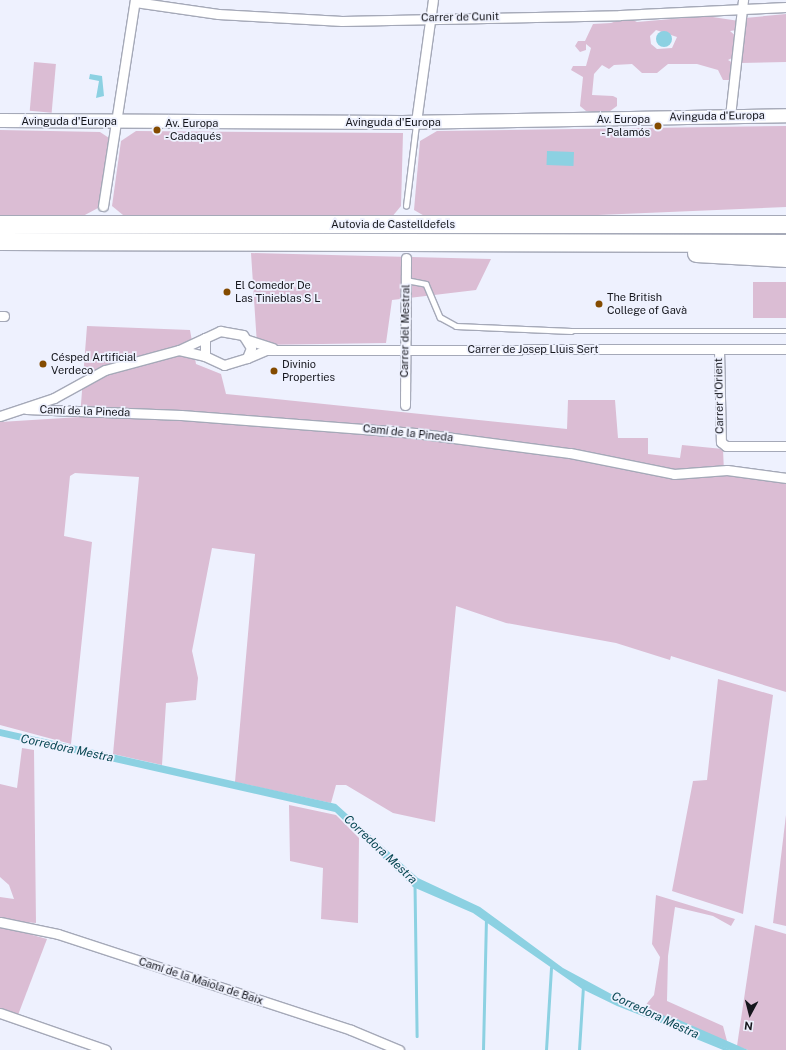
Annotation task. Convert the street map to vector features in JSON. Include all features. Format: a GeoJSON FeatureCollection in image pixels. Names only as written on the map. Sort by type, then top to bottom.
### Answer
{"type":"FeatureCollection","features":[{"type":"Feature","properties":{"kind":"highway"},"geometry":{"type":"LineString","coordinates":[[735,223],[786,220]]}},
{"type":"Feature","properties":{"kind":"highway","name":"Autovia de Castelldefels"},"geometry":{"type":"LineString","coordinates":[[0,224],[786,224]]}},
{"type":"Feature","properties":{"kind":"highway","name":"Autovia de Castelldefels"},"geometry":{"type":"LineString","coordinates":[[0,241],[786,243]]}},
{"type":"Feature","properties":{"kind":"highway"},"geometry":{"type":"LineString","coordinates":[[546,243],[786,258]]}},
{"type":"Feature","properties":{"kind":"highway"},"geometry":{"type":"LineString","coordinates":[[753,257],[786,262]]}},
{"type":"Feature","properties":{"kind":"street"},"geometry":{"type":"LineString","coordinates":[[416,122],[433,0]]}},
{"type":"Feature","properties":{"kind":"street"},"geometry":{"type":"LineString","coordinates":[[730,116],[743,0]]}},
{"type":"Feature","properties":{"kind":"street"},"geometry":{"type":"LineString","coordinates":[[103,206],[135,1]]}},
{"type":"Feature","properties":{"kind":"street","name":"Carrer de Cunit"},"geometry":{"type":"LineString","coordinates":[[135,1],[266,17],[342,21],[742,10],[786,7]]}},
{"type":"Feature","properties":{"kind":"street","name":"Avinguda d'Europa"},"geometry":{"type":"LineString","coordinates":[[0,120],[416,122],[786,114]]}},
{"type":"Feature","properties":{"kind":"street","name":"Carrer del Mestral"},"geometry":{"type":"LineString","coordinates":[[404,405],[406,258]]}},
{"type":"Feature","properties":{"kind":"street","name":"Carrer de Josep Lluis Sert"},"geometry":{"type":"LineString","coordinates":[[0,416],[26,409],[105,370],[179,350],[205,338],[228,331],[248,340],[280,350]]}},
{"type":"Feature","properties":{"kind":"street"},"geometry":{"type":"LineString","coordinates":[[205,338],[205,356]]}},
{"type":"Feature","properties":{"kind":"street"},"geometry":{"type":"LineString","coordinates":[[246,358],[251,348],[248,340]]}},
{"type":"Feature","properties":{"kind":"street","name":"Carrer d'Orient"},"geometry":{"type":"LineString","coordinates":[[719,349],[721,442],[726,446],[786,446]]}},
{"type":"Feature","properties":{"kind":"street","name":"Carrer de Josep Lluis Sert"},"geometry":{"type":"LineString","coordinates":[[179,350],[205,356],[224,365],[262,351],[280,350],[786,349]]}},
{"type":"Feature","properties":{"kind":"street","name":"Camí de la Pineda"},"geometry":{"type":"LineString","coordinates":[[26,409],[181,415],[415,432],[578,454],[674,474],[727,470],[786,478]]}},
{"type":"Feature","properties":{"kind":"street","name":"Camí de la Maiola de Baix"},"geometry":{"type":"LineString","coordinates":[[0,922],[96,946],[366,1035],[399,1050]]}},
{"type":"Feature","properties":{"kind":"street"},"geometry":{"type":"LineString","coordinates":[[0,1012],[106,1050]]}},
{"type":"Feature","properties":{"kind":"lane"},"geometry":{"type":"LineString","coordinates":[[406,206],[416,122]]}},
{"type":"Feature","properties":{"kind":"lane"},"geometry":{"type":"LineString","coordinates":[[406,280],[426,284],[440,317],[456,326],[571,332],[786,331]]}},
{"type":"Feature","properties":{"kind":"shaded area"},"geometry":{"type":"Polygon","coordinates":[[[786,14],[786,62],[740,63],[745,18],[786,14]]]}},
{"type":"Feature","properties":{"kind":"shaded area"},"geometry":{"type":"Polygon","coordinates":[[[706,16],[739,21],[737,30],[730,31],[737,37],[734,57],[728,60],[733,63],[729,80],[723,80],[718,70],[697,64],[668,64],[657,73],[642,73],[632,64],[614,65],[609,69],[602,65],[594,74],[592,95],[613,96],[617,98],[617,106],[606,114],[586,111],[580,106],[583,77],[571,70],[573,66],[586,66],[591,48],[586,44],[586,50],[580,52],[575,46],[578,41],[585,41],[593,24],[611,23],[627,17],[637,22],[706,16]],[[656,30],[650,36],[651,44],[657,49],[672,48],[677,37],[656,30]]]}},
{"type":"Feature","properties":{"kind":"shaded area"},"geometry":{"type":"Polygon","coordinates":[[[34,62],[56,64],[52,113],[30,111],[34,62]]]}},
{"type":"Feature","properties":{"kind":"shaded area"},"geometry":{"type":"Polygon","coordinates":[[[786,126],[786,207],[527,218],[428,218],[414,210],[420,141],[437,131],[786,126]]]}},
{"type":"Feature","properties":{"kind":"shaded area"},"geometry":{"type":"Polygon","coordinates":[[[0,130],[100,132],[109,138],[98,208],[83,216],[0,215],[0,130]]]}},
{"type":"Feature","properties":{"kind":"shaded area"},"geometry":{"type":"Polygon","coordinates":[[[136,131],[403,133],[401,206],[391,218],[123,215],[112,206],[121,141],[136,131]]]}},
{"type":"Feature","properties":{"kind":"shaded area"},"geometry":{"type":"Polygon","coordinates":[[[251,253],[491,259],[476,290],[392,300],[386,343],[257,345],[251,253]]]}},
{"type":"Feature","properties":{"kind":"shaded area"},"geometry":{"type":"Polygon","coordinates":[[[753,282],[786,282],[786,318],[753,318],[753,282]]]}},
{"type":"Feature","properties":{"kind":"shaded area"},"geometry":{"type":"Polygon","coordinates":[[[87,326],[190,330],[196,364],[221,374],[226,394],[567,429],[568,400],[615,400],[618,438],[648,438],[648,454],[680,458],[682,445],[723,449],[724,472],[786,481],[786,692],[671,656],[670,660],[616,643],[506,623],[456,606],[435,822],[393,813],[346,785],[336,785],[331,803],[235,782],[255,554],[212,548],[192,651],[198,678],[196,700],[166,703],[162,765],[113,754],[139,477],[75,473],[70,476],[64,536],[92,542],[71,744],[0,725],[0,422],[80,417],[87,326]]]}},
{"type":"Feature","properties":{"kind":"shaded area"},"geometry":{"type":"Polygon","coordinates":[[[718,679],[773,695],[743,914],[672,891],[693,781],[707,780],[718,679]]]}},
{"type":"Feature","properties":{"kind":"shaded area"},"geometry":{"type":"Polygon","coordinates":[[[22,748],[34,750],[36,923],[0,920],[0,897],[14,899],[9,885],[0,877],[0,784],[17,788],[22,748]]]}},
{"type":"Feature","properties":{"kind":"shaded area"},"geometry":{"type":"Polygon","coordinates":[[[289,805],[336,815],[359,838],[358,923],[321,919],[323,868],[290,861],[289,805]]]}},
{"type":"Feature","properties":{"kind":"shaded area"},"geometry":{"type":"Polygon","coordinates":[[[786,815],[786,926],[773,923],[786,815]]]}},
{"type":"Feature","properties":{"kind":"shaded area"},"geometry":{"type":"Polygon","coordinates":[[[656,895],[735,919],[731,926],[713,916],[675,907],[668,956],[667,1001],[723,1026],[727,1041],[708,1038],[643,1008],[654,995],[660,957],[652,944],[656,895]]]}},
{"type":"Feature","properties":{"kind":"shaded area"},"geometry":{"type":"Polygon","coordinates":[[[755,925],[786,934],[786,1050],[748,1050],[737,1046],[755,925]]]}},
{"type":"Feature","properties":{"kind":"shaded area"},"geometry":{"type":"Polygon","coordinates":[[[0,926],[47,939],[18,1015],[0,1009],[0,926]]]}},
{"type":"Feature","properties":{"kind":"water"},"geometry":{"type":"Polygon","coordinates":[[[664,31],[671,36],[672,39],[667,46],[664,47],[657,42],[656,39],[661,32],[664,31]]]}},
{"type":"Feature","properties":{"kind":"water"},"geometry":{"type":"Polygon","coordinates":[[[90,74],[102,76],[104,96],[96,98],[99,81],[89,79],[90,74]]]}},
{"type":"Feature","properties":{"kind":"water"},"geometry":{"type":"Polygon","coordinates":[[[547,151],[574,152],[573,166],[547,165],[547,151]]]}},
{"type":"Feature","properties":{"kind":"water"},"geometry":{"type":"Polygon","coordinates":[[[0,729],[336,804],[418,878],[480,907],[563,968],[639,1009],[677,1019],[748,1050],[730,1050],[617,1006],[582,989],[473,913],[413,887],[335,812],[0,736],[0,729]]]}},
{"type":"Feature","properties":{"kind":"waterway"},"geometry":{"type":"LineString","coordinates":[[415,884],[417,1036]]}},
{"type":"Feature","properties":{"kind":"waterway"},"geometry":{"type":"LineString","coordinates":[[483,1050],[486,917]]}},
{"type":"Feature","properties":{"kind":"waterway"},"geometry":{"type":"LineString","coordinates":[[546,1050],[551,968]]}},
{"type":"Feature","properties":{"kind":"waterway"},"geometry":{"type":"LineString","coordinates":[[579,1050],[583,987]]}},
{"type":"Feature","properties":{"kind":"waterway","name":"Corredora Mestra"},"geometry":{"type":"LineString","coordinates":[[696,1037],[728,1050]]}},
{"type":"Feature","properties":{"kind":"place","name":"Av. Europa - Palamós"},"geometry":{"type":"Point","coordinates":[658,126]}},
{"type":"Feature","properties":{"kind":"place","name":"Av. Europa - Cadaqués"},"geometry":{"type":"Point","coordinates":[157,130]}},
{"type":"Feature","properties":{"kind":"place","name":"El Comedor De Las Tinieblas S L"},"geometry":{"type":"Point","coordinates":[227,292]}},
{"type":"Feature","properties":{"kind":"place","name":"The British College of Gavà"},"geometry":{"type":"Point","coordinates":[599,304]}},
{"type":"Feature","properties":{"kind":"place","name":"Césped Artificial Verdeco"},"geometry":{"type":"Point","coordinates":[43,364]}},
{"type":"Feature","properties":{"kind":"place","name":"Divinio Properties"},"geometry":{"type":"Point","coordinates":[274,371]}}]}
